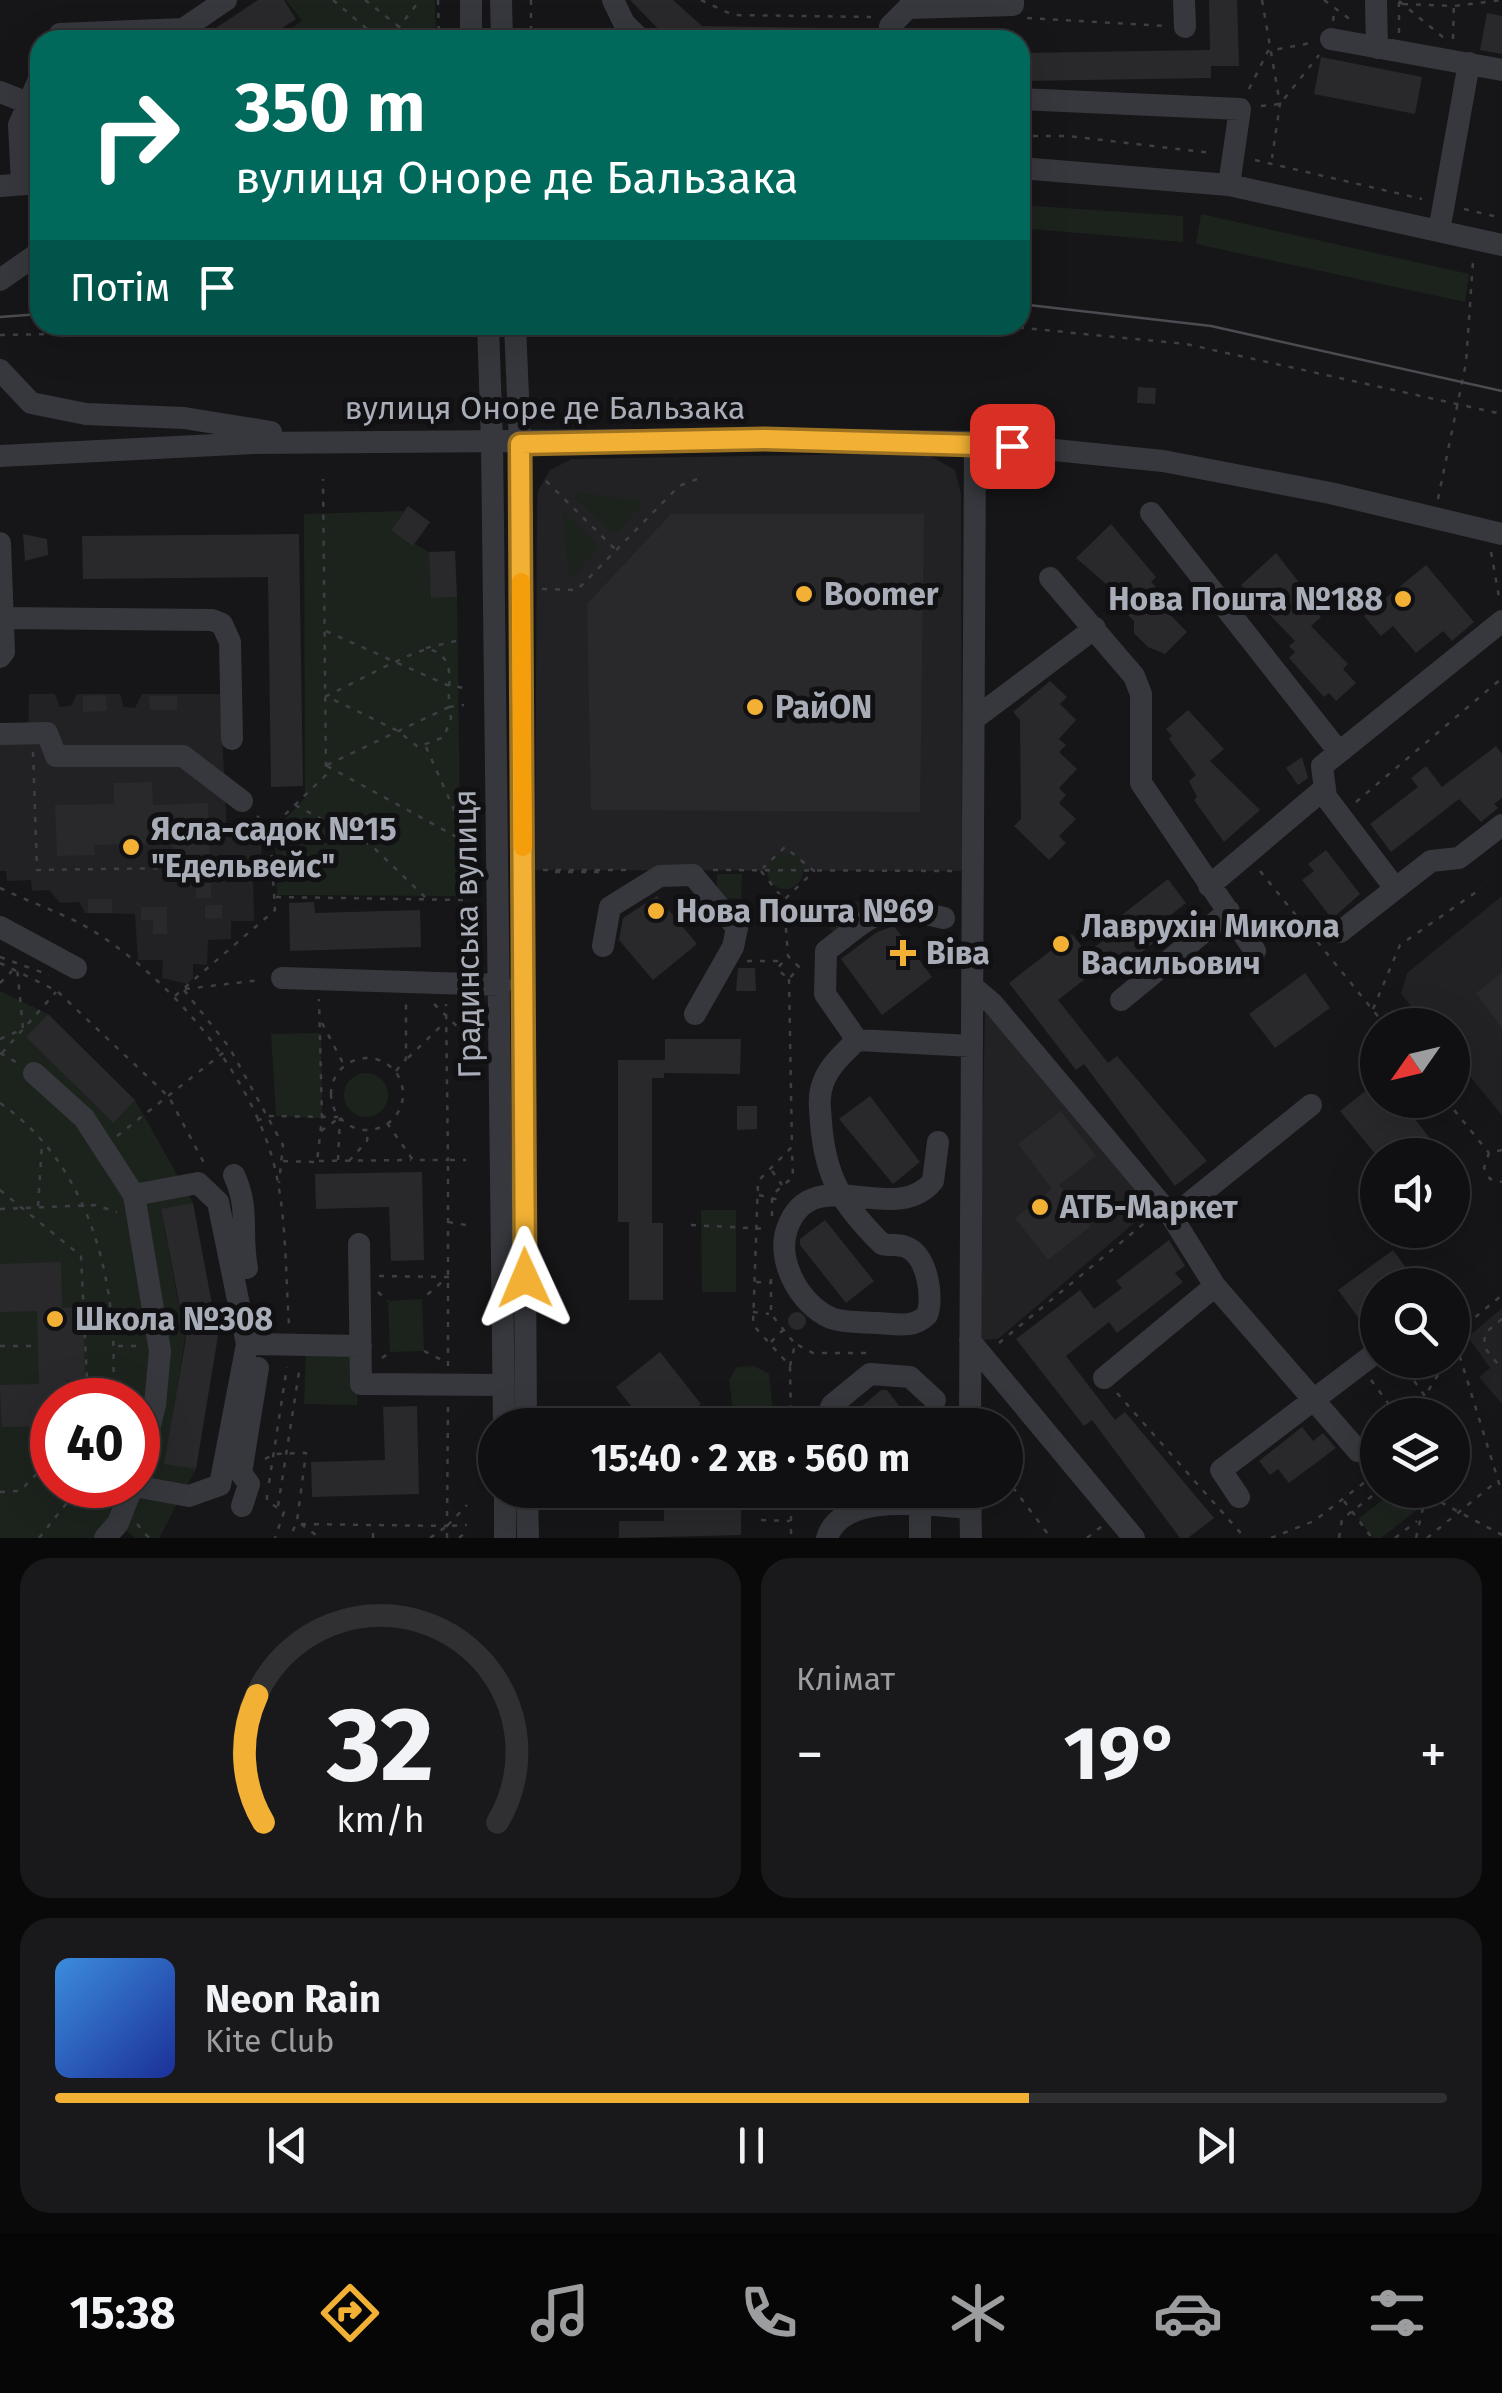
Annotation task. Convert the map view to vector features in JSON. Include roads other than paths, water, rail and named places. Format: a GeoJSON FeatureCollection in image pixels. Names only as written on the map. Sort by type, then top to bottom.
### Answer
{"type":"FeatureCollection","features":[{"type":"Feature","properties":{"kind":"street"},"geometry":{"type":"LineString","coordinates":[[184,30],[226,0]]}},
{"type":"Feature","properties":{"kind":"street"},"geometry":{"type":"LineString","coordinates":[[471,0],[471,30]]}},
{"type":"Feature","properties":{"kind":"street"},"geometry":{"type":"LineString","coordinates":[[501,0],[502,30]]}},
{"type":"Feature","properties":{"kind":"street"},"geometry":{"type":"LineString","coordinates":[[613,0],[631,30]]}},
{"type":"Feature","properties":{"kind":"street"},"geometry":{"type":"LineString","coordinates":[[1184,0],[1185,27]]}},
{"type":"Feature","properties":{"kind":"street"},"geometry":{"type":"LineString","coordinates":[[1376,0],[1384,46]]}},
{"type":"Feature","properties":{"kind":"street"},"geometry":{"type":"LineString","coordinates":[[892,29],[908,8],[1013,3]]}},
{"type":"Feature","properties":{"kind":"street"},"geometry":{"type":"LineString","coordinates":[[1331,39],[1502,70]]}},
{"type":"Feature","properties":{"kind":"street"},"geometry":{"type":"LineString","coordinates":[[1439,231],[1468,63]]}},
{"type":"Feature","properties":{"kind":"street"},"geometry":{"type":"LineString","coordinates":[[0,92],[28,102]]}},
{"type":"Feature","properties":{"kind":"street"},"geometry":{"type":"LineString","coordinates":[[21,184],[19,125],[30,98]]}},
{"type":"Feature","properties":{"kind":"street"},"geometry":{"type":"LineString","coordinates":[[1030,99],[1240,109],[1229,185]]}},
{"type":"Feature","properties":{"kind":"street"},"geometry":{"type":"LineString","coordinates":[[1030,169],[1229,185],[1502,246]]}},
{"type":"Feature","properties":{"kind":"street"},"geometry":{"type":"LineString","coordinates":[[0,280],[30,259]]}},
{"type":"Feature","properties":{"kind":"street","name":"Градинська вулиця"},"geometry":{"type":"LineString","coordinates":[[486,335],[492,443],[501,985],[504,1408]]}},
{"type":"Feature","properties":{"kind":"street","name":"Градинська вулиця"},"geometry":{"type":"LineString","coordinates":[[515,335],[520,444],[526,1408]]}},
{"type":"Feature","properties":{"kind":"street"},"geometry":{"type":"LineString","coordinates":[[0,370],[31,402],[86,414],[184,418],[334,443]]}},
{"type":"Feature","properties":{"kind":"street","name":"вулиця Оноре де Бальзака"},"geometry":{"type":"LineString","coordinates":[[0,456],[334,443],[765,439],[974,442],[1163,461],[1330,493],[1496,542]]}},
{"type":"Feature","properties":{"kind":"street"},"geometry":{"type":"LineString","coordinates":[[970,1408],[974,442]]}},
{"type":"Feature","properties":{"kind":"street"},"geometry":{"type":"LineString","coordinates":[[1150,513],[1338,752]]}},
{"type":"Feature","properties":{"kind":"street"},"geometry":{"type":"LineString","coordinates":[[0,543],[4,652],[0,657]]}},
{"type":"Feature","properties":{"kind":"street"},"geometry":{"type":"LineString","coordinates":[[1050,578],[1134,676],[1140,694],[1141,782],[1255,952]]}},
{"type":"Feature","properties":{"kind":"street"},"geometry":{"type":"LineString","coordinates":[[3,618],[222,624],[230,642],[232,739]]}},
{"type":"Feature","properties":{"kind":"street"},"geometry":{"type":"LineString","coordinates":[[1395,888],[1340,816],[1324,788],[1322,766],[1502,618]]}},
{"type":"Feature","properties":{"kind":"street"},"geometry":{"type":"LineString","coordinates":[[974,719],[1095,628]]}},
{"type":"Feature","properties":{"kind":"street"},"geometry":{"type":"LineString","coordinates":[[0,734],[47,733],[56,756],[183,756],[242,801]]}},
{"type":"Feature","properties":{"kind":"street"},"geometry":{"type":"LineString","coordinates":[[1210,886],[1324,788]]}},
{"type":"Feature","properties":{"kind":"street"},"geometry":{"type":"LineString","coordinates":[[1340,932],[1431,862],[1460,858],[1502,825]]}},
{"type":"Feature","properties":{"kind":"street"},"geometry":{"type":"LineString","coordinates":[[603,946],[610,907],[660,876],[693,875],[737,928],[726,961],[695,1014]]}},
{"type":"Feature","properties":{"kind":"street"},"geometry":{"type":"LineString","coordinates":[[857,1040],[825,994],[826,951],[885,910],[944,918]]}},
{"type":"Feature","properties":{"kind":"street"},"geometry":{"type":"LineString","coordinates":[[1121,1000],[1229,911]]}},
{"type":"Feature","properties":{"kind":"street"},"geometry":{"type":"LineString","coordinates":[[0,927],[76,968]]}},
{"type":"Feature","properties":{"kind":"street"},"geometry":{"type":"LineString","coordinates":[[282,978],[501,985]]}},
{"type":"Feature","properties":{"kind":"street"},"geometry":{"type":"LineString","coordinates":[[973,987],[994,1004],[1168,1212],[1216,1286],[1358,1451]]}},
{"type":"Feature","properties":{"kind":"street"},"geometry":{"type":"LineString","coordinates":[[857,1040],[972,1046]]}},
{"type":"Feature","properties":{"kind":"street"},"geometry":{"type":"LineString","coordinates":[[857,1040],[824,1080],[820,1098],[826,1167],[840,1195],[882,1244],[903,1245],[916,1255],[931,1298],[930,1310],[920,1322],[906,1325],[828,1317],[796,1285],[784,1253],[790,1223],[810,1199],[840,1195],[914,1198],[933,1181],[938,1142]]}},
{"type":"Feature","properties":{"kind":"street"},"geometry":{"type":"LineString","coordinates":[[34,1074],[84,1118],[137,1207],[160,1351],[158,1378]]}},
{"type":"Feature","properties":{"kind":"street"},"geometry":{"type":"LineString","coordinates":[[1168,1212],[1311,1105]]}},
{"type":"Feature","properties":{"kind":"street"},"geometry":{"type":"LineString","coordinates":[[234,1175],[246,1202],[241,1239],[254,1344],[241,1473],[249,1484],[242,1506]]}},
{"type":"Feature","properties":{"kind":"street"},"geometry":{"type":"LineString","coordinates":[[137,1207],[198,1183],[218,1202],[254,1344],[220,1485],[189,1496],[160,1490]]}},
{"type":"Feature","properties":{"kind":"street"},"geometry":{"type":"LineString","coordinates":[[360,1244],[362,1384],[503,1385]]}},
{"type":"Feature","properties":{"kind":"street"},"geometry":{"type":"LineString","coordinates":[[1104,1378],[1216,1286]]}},
{"type":"Feature","properties":{"kind":"street"},"geometry":{"type":"LineString","coordinates":[[970,1341],[1134,1538]]}},
{"type":"Feature","properties":{"kind":"street"},"geometry":{"type":"LineString","coordinates":[[254,1344],[361,1346]]}},
{"type":"Feature","properties":{"kind":"street"},"geometry":{"type":"LineString","coordinates":[[1239,1497],[1221,1470],[1360,1364]]}},
{"type":"Feature","properties":{"kind":"street"},"geometry":{"type":"LineString","coordinates":[[831,1408],[870,1374],[910,1377],[935,1400]]}},
{"type":"Feature","properties":{"kind":"street"},"geometry":{"type":"LineString","coordinates":[[105,1538],[118,1523],[124,1508]]}},
{"type":"Feature","properties":{"kind":"street"},"geometry":{"type":"LineString","coordinates":[[504,1508],[505,1538]]}},
{"type":"Feature","properties":{"kind":"street"},"geometry":{"type":"LineString","coordinates":[[527,1508],[528,1538]]}},
{"type":"Feature","properties":{"kind":"street"},"geometry":{"type":"LineString","coordinates":[[827,1538],[852,1508]]}},
{"type":"Feature","properties":{"kind":"street"},"geometry":{"type":"LineString","coordinates":[[920,1508],[920,1538]]}},
{"type":"Feature","properties":{"kind":"street"},"geometry":{"type":"LineString","coordinates":[[970,1508],[971,1538]]}},
{"type":"Feature","properties":{"kind":"tram line"},"geometry":{"type":"LineString","coordinates":[[1030,305],[1211,326],[1502,391]]}},
{"type":"Feature","properties":{"kind":"tram line"},"geometry":{"type":"LineString","coordinates":[[0,317],[30,315]]}},
{"type":"Feature","properties":{"kind":"place","name":"Boomer"},"geometry":{"type":"Point","coordinates":[804,594]}},
{"type":"Feature","properties":{"kind":"place","name":"Нова Пошта №188"},"geometry":{"type":"Point","coordinates":[1403,599]}},
{"type":"Feature","properties":{"kind":"place","name":"РайON"},"geometry":{"type":"Point","coordinates":[755,707]}},
{"type":"Feature","properties":{"kind":"place","name":"Ясла-садок №15 \"Едельвейс\""},"geometry":{"type":"Point","coordinates":[131,847]}},
{"type":"Feature","properties":{"kind":"place","name":"Нова Пошта №69"},"geometry":{"type":"Point","coordinates":[656,911]}},
{"type":"Feature","properties":{"kind":"place","name":"Лаврухін Микола Васильович"},"geometry":{"type":"Point","coordinates":[1061,944]}},
{"type":"Feature","properties":{"kind":"place","name":"Віва"},"geometry":{"type":"Point","coordinates":[903,953]}},
{"type":"Feature","properties":{"kind":"place","name":"АТБ-Маркет"},"geometry":{"type":"Point","coordinates":[1040,1207]}},
{"type":"Feature","properties":{"kind":"place","name":"Школа №308"},"geometry":{"type":"Point","coordinates":[55,1319]}}]}
